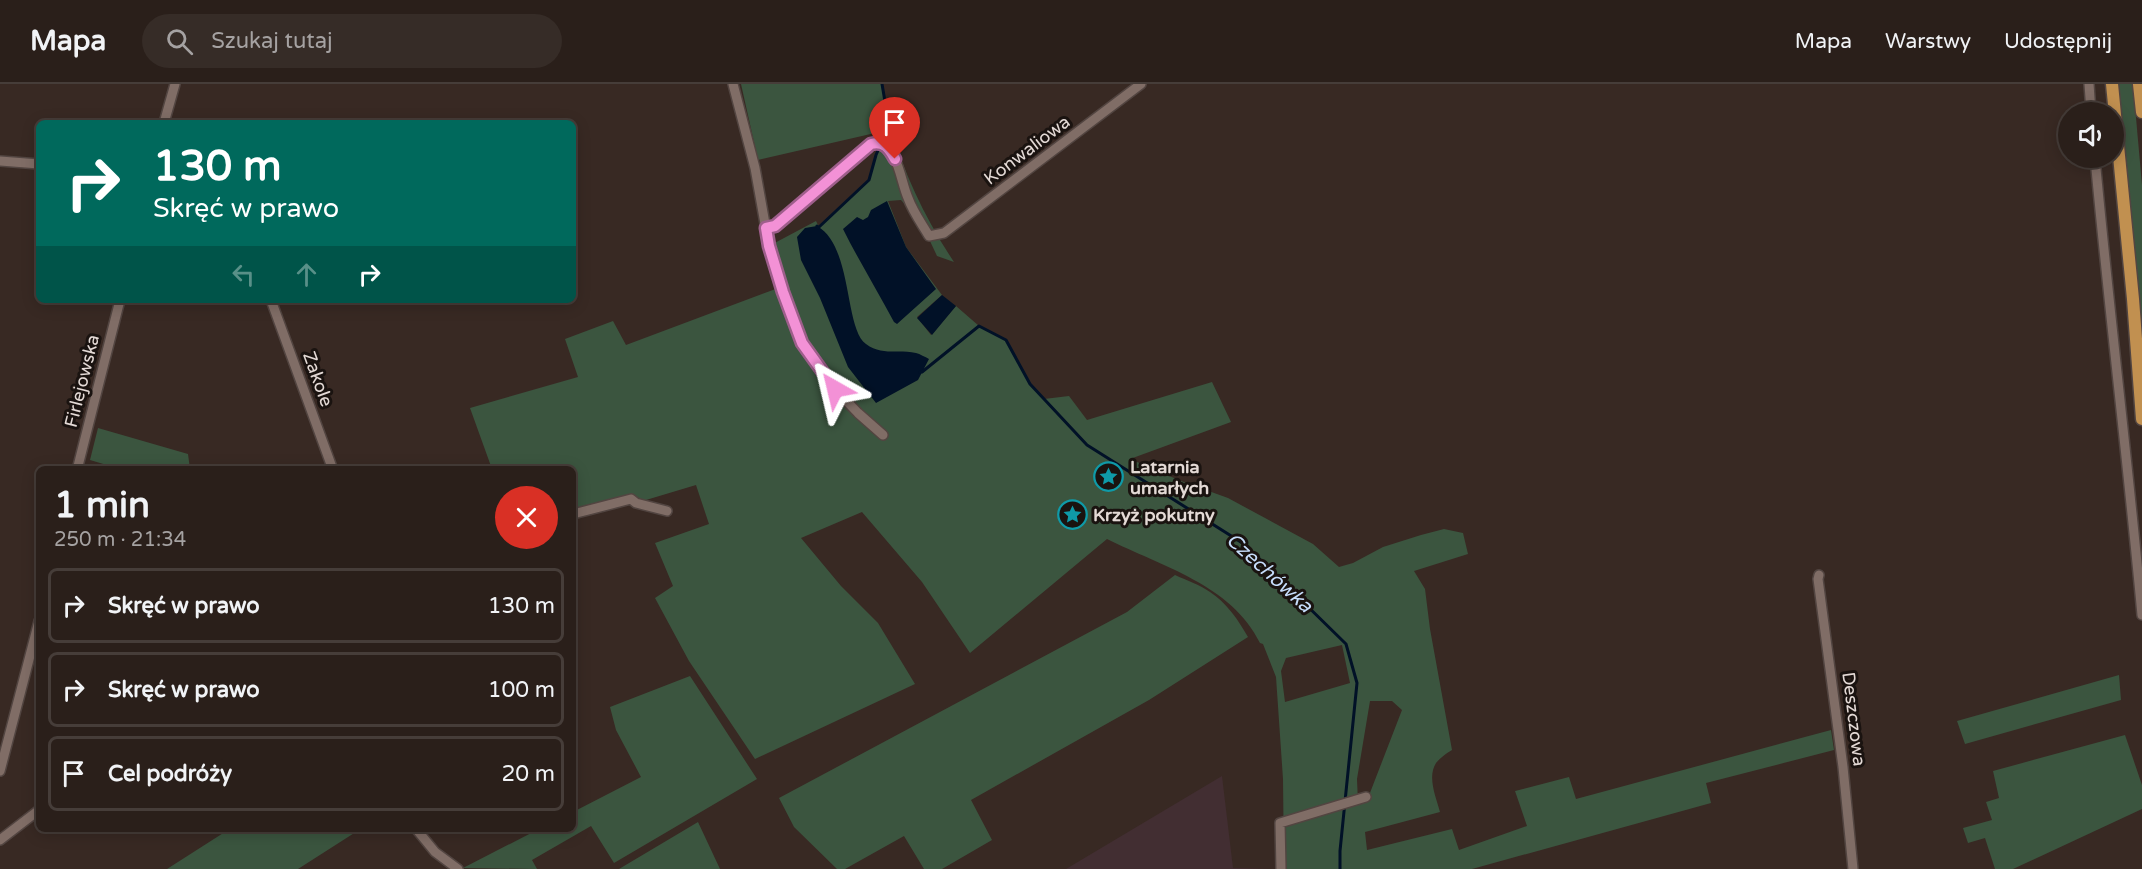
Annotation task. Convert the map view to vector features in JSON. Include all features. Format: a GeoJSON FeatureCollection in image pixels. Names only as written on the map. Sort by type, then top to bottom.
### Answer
{"type":"FeatureCollection","features":[{"type":"Feature","properties":{"kind":"main road"},"geometry":{"type":"LineString","coordinates":[[2112,84],[2142,419]]}},
{"type":"Feature","properties":{"kind":"main road"},"geometry":{"type":"LineString","coordinates":[[2139,84],[2142,112]]}},
{"type":"Feature","properties":{"kind":"street"},"geometry":{"type":"LineString","coordinates":[[165,120],[175,84]]}},
{"type":"Feature","properties":{"kind":"street"},"geometry":{"type":"LineString","coordinates":[[733,84],[755,168],[769,246],[802,343],[835,389],[883,435]]}},
{"type":"Feature","properties":{"kind":"street","name":"Konwaliowa"},"geometry":{"type":"LineString","coordinates":[[766,228],[775,226],[871,144],[877,142],[889,149],[895,159],[908,200],[929,236],[944,233],[1141,84]]}},
{"type":"Feature","properties":{"kind":"street"},"geometry":{"type":"LineString","coordinates":[[2089,84],[2090,102]]}},
{"type":"Feature","properties":{"kind":"street"},"geometry":{"type":"LineString","coordinates":[[0,161],[36,164]]}},
{"type":"Feature","properties":{"kind":"street"},"geometry":{"type":"LineString","coordinates":[[2096,168],[2142,615]]}},
{"type":"Feature","properties":{"kind":"street","name":"Firlejowska"},"geometry":{"type":"LineString","coordinates":[[78,466],[119,303]]}},
{"type":"Feature","properties":{"kind":"street","name":"Zakole"},"geometry":{"type":"LineString","coordinates":[[272,303],[332,466]]}},
{"type":"Feature","properties":{"kind":"street"},"geometry":{"type":"LineString","coordinates":[[576,513],[631,499],[636,503],[667,511]]}},
{"type":"Feature","properties":{"kind":"street","name":"Deszczowa"},"geometry":{"type":"LineString","coordinates":[[1819,575],[1844,774],[1853,869]]}},
{"type":"Feature","properties":{"kind":"street"},"geometry":{"type":"LineString","coordinates":[[0,771],[36,633]]}},
{"type":"Feature","properties":{"kind":"street"},"geometry":{"type":"LineString","coordinates":[[1281,869],[1280,823],[1366,797]]}},
{"type":"Feature","properties":{"kind":"street"},"geometry":{"type":"LineString","coordinates":[[0,840],[36,812]]}},
{"type":"Feature","properties":{"kind":"street"},"geometry":{"type":"LineString","coordinates":[[419,832],[435,852],[458,869]]}},
{"type":"Feature","properties":{"kind":"shaded area"},"geometry":{"type":"Polygon","coordinates":[[[1222,776],[1233,868],[1275,869],[1066,869],[1222,776]]]}},
{"type":"Feature","properties":{"kind":"green space"},"geometry":{"type":"Polygon","coordinates":[[[741,84],[882,84],[890,126],[909,179],[934,230],[954,262],[937,256],[922,224],[901,200],[888,201],[906,247],[942,295],[917,317],[931,335],[956,306],[979,326],[1006,340],[1030,384],[1044,399],[1069,396],[1087,420],[1212,382],[1231,422],[1130,459],[1228,498],[1313,544],[1339,567],[1353,563],[1383,547],[1421,535],[1444,529],[1463,533],[1468,554],[1414,571],[1425,589],[1452,750],[1436,763],[1432,774],[1440,812],[1365,832],[1367,850],[1452,829],[1459,850],[1527,826],[1515,791],[1569,777],[1576,799],[1831,730],[1834,750],[1706,783],[1711,803],[1472,869],[1284,869],[1283,779],[1276,677],[1263,644],[1232,606],[1193,579],[1107,539],[970,653],[922,582],[862,512],[801,538],[841,586],[878,623],[915,684],[755,759],[689,661],[655,598],[673,586],[655,543],[709,524],[696,485],[636,503],[576,515],[576,466],[491,466],[470,408],[578,377],[565,339],[613,321],[626,345],[781,287],[769,246],[816,221],[819,227],[869,180],[876,155],[889,126],[875,133],[758,160],[741,84]],[[1342,645],[1286,658],[1281,671],[1285,702],[1350,683],[1342,645]],[[1370,701],[1357,779],[1358,803],[1368,798],[1402,710],[1392,701],[1370,701]]]}},
{"type":"Feature","properties":{"kind":"green space"},"geometry":{"type":"Polygon","coordinates":[[[2118,84],[2133,84],[2142,185],[2142,348],[2124,150],[2124,102],[2120,102],[2118,84]]]}},
{"type":"Feature","properties":{"kind":"green space"},"geometry":{"type":"Polygon","coordinates":[[[98,428],[188,454],[190,466],[110,466],[90,460],[98,428]]]}},
{"type":"Feature","properties":{"kind":"green space"},"geometry":{"type":"Polygon","coordinates":[[[1175,575],[1216,596],[1232,612],[1248,637],[1149,700],[971,800],[992,840],[942,869],[924,869],[904,836],[845,869],[837,869],[794,827],[779,798],[1127,612],[1175,575]]]}},
{"type":"Feature","properties":{"kind":"green space"},"geometry":{"type":"Polygon","coordinates":[[[2119,675],[2121,700],[1965,744],[1957,721],[2119,675]]]}},
{"type":"Feature","properties":{"kind":"green space"},"geometry":{"type":"Polygon","coordinates":[[[690,676],[757,779],[614,863],[591,826],[532,860],[537,869],[463,868],[533,832],[576,832],[576,810],[641,777],[616,730],[610,707],[690,676]]]}},
{"type":"Feature","properties":{"kind":"green space"},"geometry":{"type":"Polygon","coordinates":[[[2125,735],[2142,785],[2142,809],[2013,869],[1995,869],[1985,838],[1968,843],[1963,828],[1992,820],[1986,802],[1999,798],[1993,771],[2125,735]]]}},
{"type":"Feature","properties":{"kind":"green space"},"geometry":{"type":"Polygon","coordinates":[[[698,822],[720,869],[619,869],[698,822]]]}},
{"type":"Feature","properties":{"kind":"green space"},"geometry":{"type":"Polygon","coordinates":[[[225,832],[356,832],[298,869],[167,869],[225,832]]]}},
{"type":"Feature","properties":{"kind":"water"},"geometry":{"type":"Polygon","coordinates":[[[887,201],[906,247],[936,289],[897,324],[843,229],[857,217],[863,220],[868,217],[871,210],[887,201]]]}},
{"type":"Feature","properties":{"kind":"water"},"geometry":{"type":"Polygon","coordinates":[[[817,226],[829,236],[837,251],[843,268],[854,322],[859,335],[866,344],[878,350],[916,353],[929,359],[918,380],[876,403],[848,367],[820,298],[801,260],[797,237],[805,228],[817,226]]]}},
{"type":"Feature","properties":{"kind":"water"},"geometry":{"type":"Polygon","coordinates":[[[942,295],[956,306],[932,335],[917,318],[942,295]]]}},
{"type":"Feature","properties":{"kind":"waterway","name":"Czechówka"},"geometry":{"type":"LineString","coordinates":[[817,226],[818,228],[869,180],[876,155],[889,125],[882,84]]}},
{"type":"Feature","properties":{"kind":"waterway","name":"Czechówka"},"geometry":{"type":"LineString","coordinates":[[920,372],[979,326],[1006,340],[1030,384],[1087,445],[1244,544],[1346,644],[1357,683],[1340,869]]}},
{"type":"Feature","properties":{"kind":"place","name":"Latarnia umarłych"},"geometry":{"type":"Point","coordinates":[1109,477]}},
{"type":"Feature","properties":{"kind":"place","name":"Krzyż pokutny"},"geometry":{"type":"Point","coordinates":[1072,515]}},
{"type":"Feature","properties":{"kind":"route"},"geometry":{"type":"LineString","coordinates":[[835,389],[802,343],[783,292],[766,228],[775,226],[871,144],[877,142],[884,144],[895,159]]}}]}
